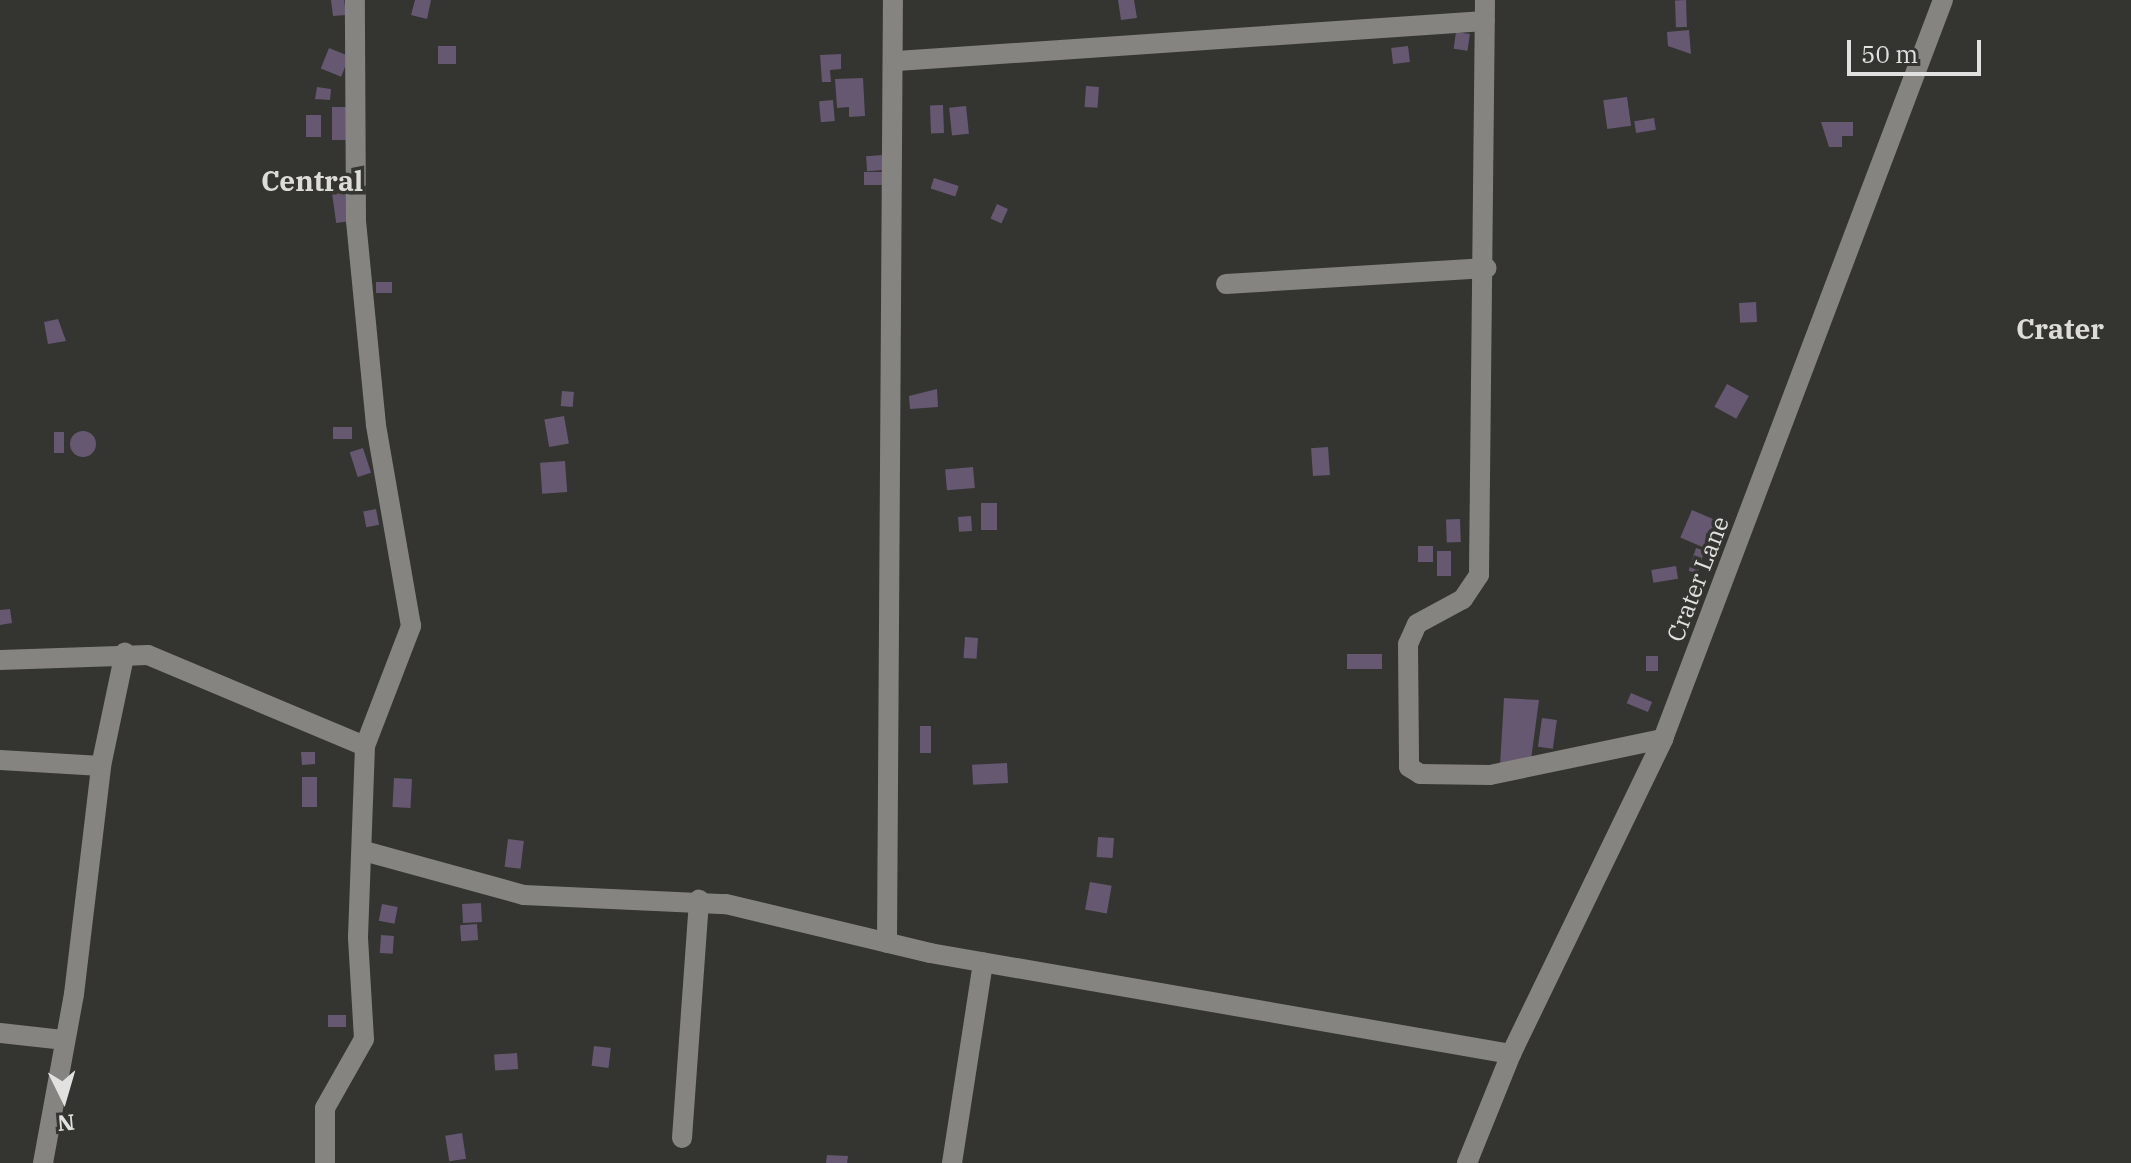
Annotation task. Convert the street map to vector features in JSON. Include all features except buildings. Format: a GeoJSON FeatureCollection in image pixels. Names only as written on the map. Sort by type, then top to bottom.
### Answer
{"type":"FeatureCollection","features":[{"type":"Feature","properties":{"kind":"street"},"geometry":{"type":"LineString","coordinates":[[325,1163],[325,1108],[364,1039],[358,937],[364,851],[365,746],[411,626],[376,425],[356,221],[355,0]]}},
{"type":"Feature","properties":{"kind":"street"},"geometry":{"type":"LineString","coordinates":[[887,943],[885,543],[897,61],[893,0]]}},
{"type":"Feature","properties":{"kind":"street","name":"Crater Lane"},"geometry":{"type":"LineString","coordinates":[[1467,1163],[1511,1054],[1663,739],[1943,0]]}},
{"type":"Feature","properties":{"kind":"street"},"geometry":{"type":"LineString","coordinates":[[897,61],[1485,10],[1487,268],[1479,575],[1463,599],[1417,624],[1408,644],[1409,767],[1420,774],[1490,775],[1663,739]]}},
{"type":"Feature","properties":{"kind":"street"},"geometry":{"type":"LineString","coordinates":[[1226,284],[1487,268]]}},
{"type":"Feature","properties":{"kind":"street"},"geometry":{"type":"LineString","coordinates":[[0,660],[125,652],[167,662],[365,746]]}},
{"type":"Feature","properties":{"kind":"street"},"geometry":{"type":"LineString","coordinates":[[43,1163],[101,766],[125,652]]}},
{"type":"Feature","properties":{"kind":"street"},"geometry":{"type":"LineString","coordinates":[[0,760],[101,766]]}},
{"type":"Feature","properties":{"kind":"street"},"geometry":{"type":"LineString","coordinates":[[364,851],[441,866],[524,895],[699,900],[983,962],[1511,1054]]}},
{"type":"Feature","properties":{"kind":"street"},"geometry":{"type":"LineString","coordinates":[[682,1138],[699,900]]}},
{"type":"Feature","properties":{"kind":"street"},"geometry":{"type":"LineString","coordinates":[[952,1163],[983,962]]}},
{"type":"Feature","properties":{"kind":"street"},"geometry":{"type":"LineString","coordinates":[[0,1033],[63,1040]]}},
{"type":"Feature","properties":{"kind":"district","name":"Central"},"geometry":{"type":"Point","coordinates":[312,181]}},
{"type":"Feature","properties":{"kind":"district","name":"Crater"},"geometry":{"type":"Point","coordinates":[2060,329]}}]}
